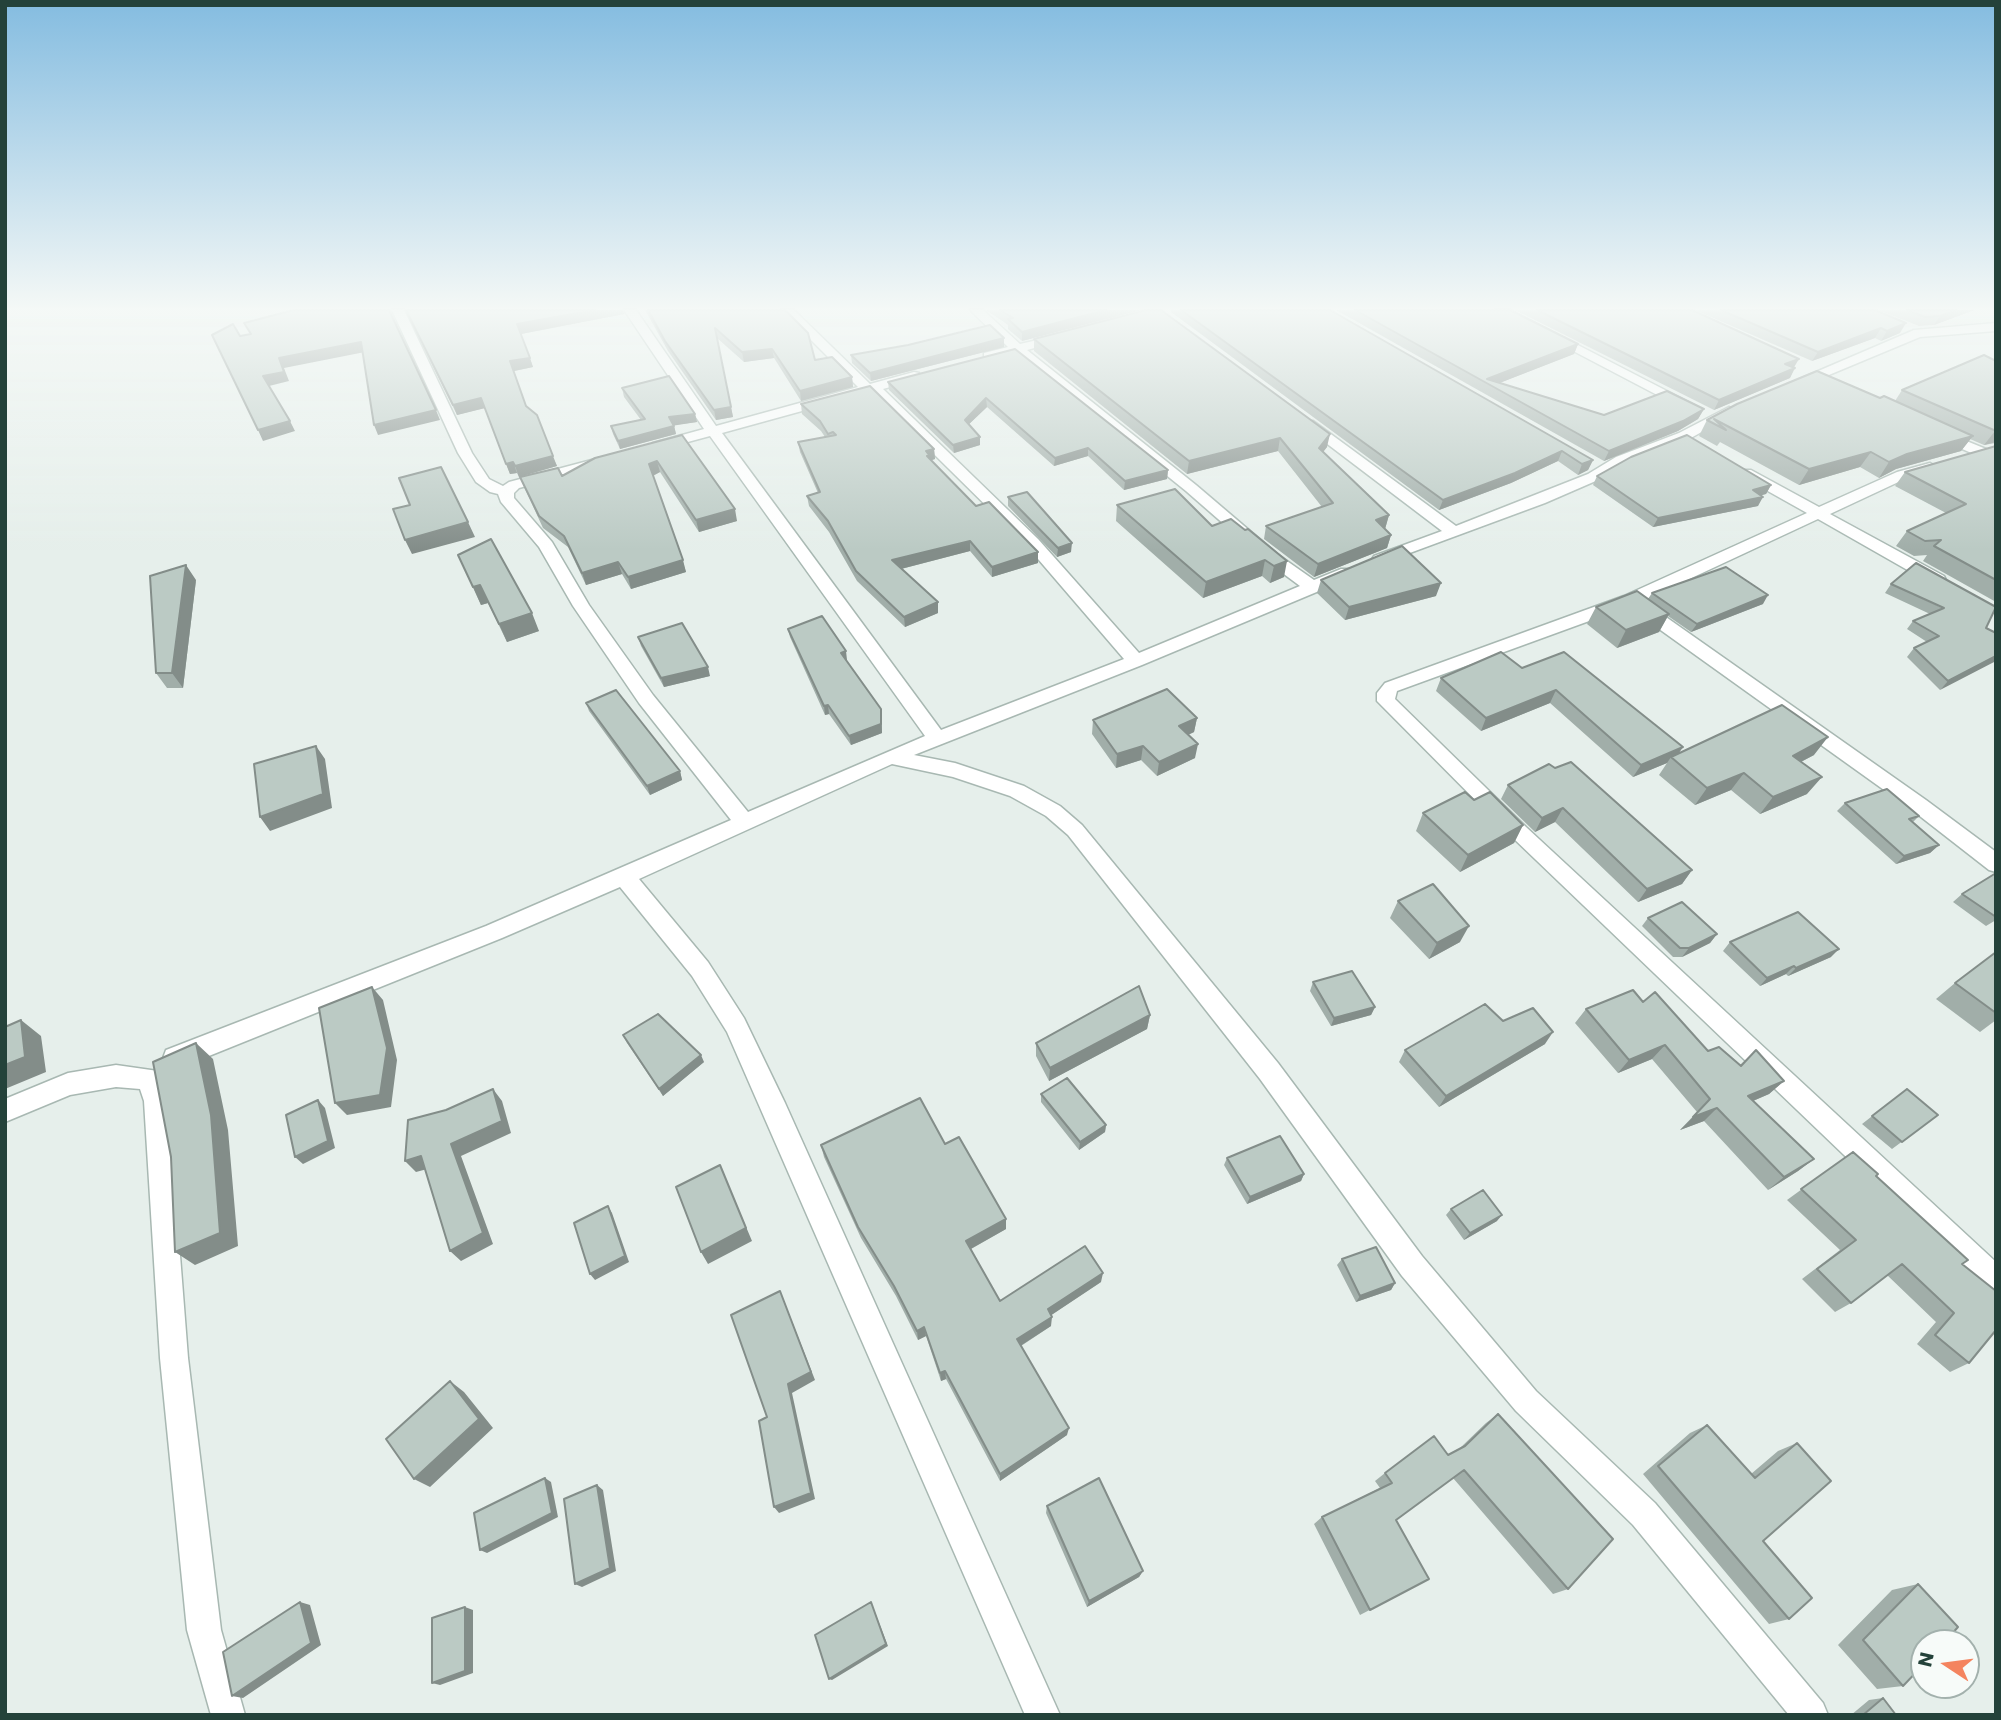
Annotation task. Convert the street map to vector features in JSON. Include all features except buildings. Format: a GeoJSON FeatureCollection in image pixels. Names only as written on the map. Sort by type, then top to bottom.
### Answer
{"type":"FeatureCollection","features":[{"type":"Feature","properties":{"kind":"street"},"geometry":{"type":"LineString","coordinates":[[436,390],[465,453],[483,482],[495,489],[506,491],[514,485],[619,457]]}},
{"type":"Feature","properties":{"kind":"street"},"geometry":{"type":"LineString","coordinates":[[685,390],[937,738]]}},
{"type":"Feature","properties":{"kind":"street"},"geometry":{"type":"LineString","coordinates":[[645,450],[863,390]]}},
{"type":"Feature","properties":{"kind":"street"},"geometry":{"type":"LineString","coordinates":[[873,390],[1032,542],[1136,661]]}},
{"type":"Feature","properties":{"kind":"street"},"geometry":{"type":"LineString","coordinates":[[1070,390],[1191,488],[1271,557],[1312,587]]}},
{"type":"Feature","properties":{"kind":"street"},"geometry":{"type":"LineString","coordinates":[[1658,390],[1714,419]]}},
{"type":"Feature","properties":{"kind":"street"},"geometry":{"type":"LineString","coordinates":[[1770,394],[1780,390]]}},
{"type":"Feature","properties":{"kind":"street"},"geometry":{"type":"LineString","coordinates":[[127,1077],[494,932],[890,757],[1136,661],[1453,531],[1540,500],[1598,467],[1684,436],[1746,404]]}},
{"type":"Feature","properties":{"kind":"street"},"geometry":{"type":"LineString","coordinates":[[1301,418],[1453,531]]}},
{"type":"Feature","properties":{"kind":"street"},"geometry":{"type":"LineString","coordinates":[[1933,431],[1989,450]]}},
{"type":"Feature","properties":{"kind":"street"},"geometry":{"type":"LineString","coordinates":[[1684,436],[1705,448]]}},
{"type":"Feature","properties":{"kind":"street"},"geometry":{"type":"LineString","coordinates":[[1989,450],[1902,475],[1630,600],[1391,687],[1386,693],[1386,701],[1519,832],[1996,1281]]}},
{"type":"Feature","properties":{"kind":"street"},"geometry":{"type":"LineString","coordinates":[[1737,467],[1947,584]]}},
{"type":"Feature","properties":{"kind":"street"},"geometry":{"type":"LineString","coordinates":[[506,491],[509,504],[546,545],[581,606],[646,699],[744,822]]}},
{"type":"Feature","properties":{"kind":"street"},"geometry":{"type":"LineString","coordinates":[[1630,600],[1919,805],[1996,864]]}},
{"type":"Feature","properties":{"kind":"street"},"geometry":{"type":"LineString","coordinates":[[890,757],[955,770],[1017,791],[1054,811],[1075,830],[1269,1071],[1412,1266],[1526,1401],[1644,1514],[1811,1715]]}},
{"type":"Feature","properties":{"kind":"street"},"geometry":{"type":"LineString","coordinates":[[624,876],[700,969],[736,1026],[779,1115],[1043,1715]]}},
{"type":"Feature","properties":{"kind":"street"},"geometry":{"type":"LineString","coordinates":[[5,1111],[68,1084],[116,1076],[149,1079],[156,1101],[174,1358],[204,1630],[228,1715]]}}]}
